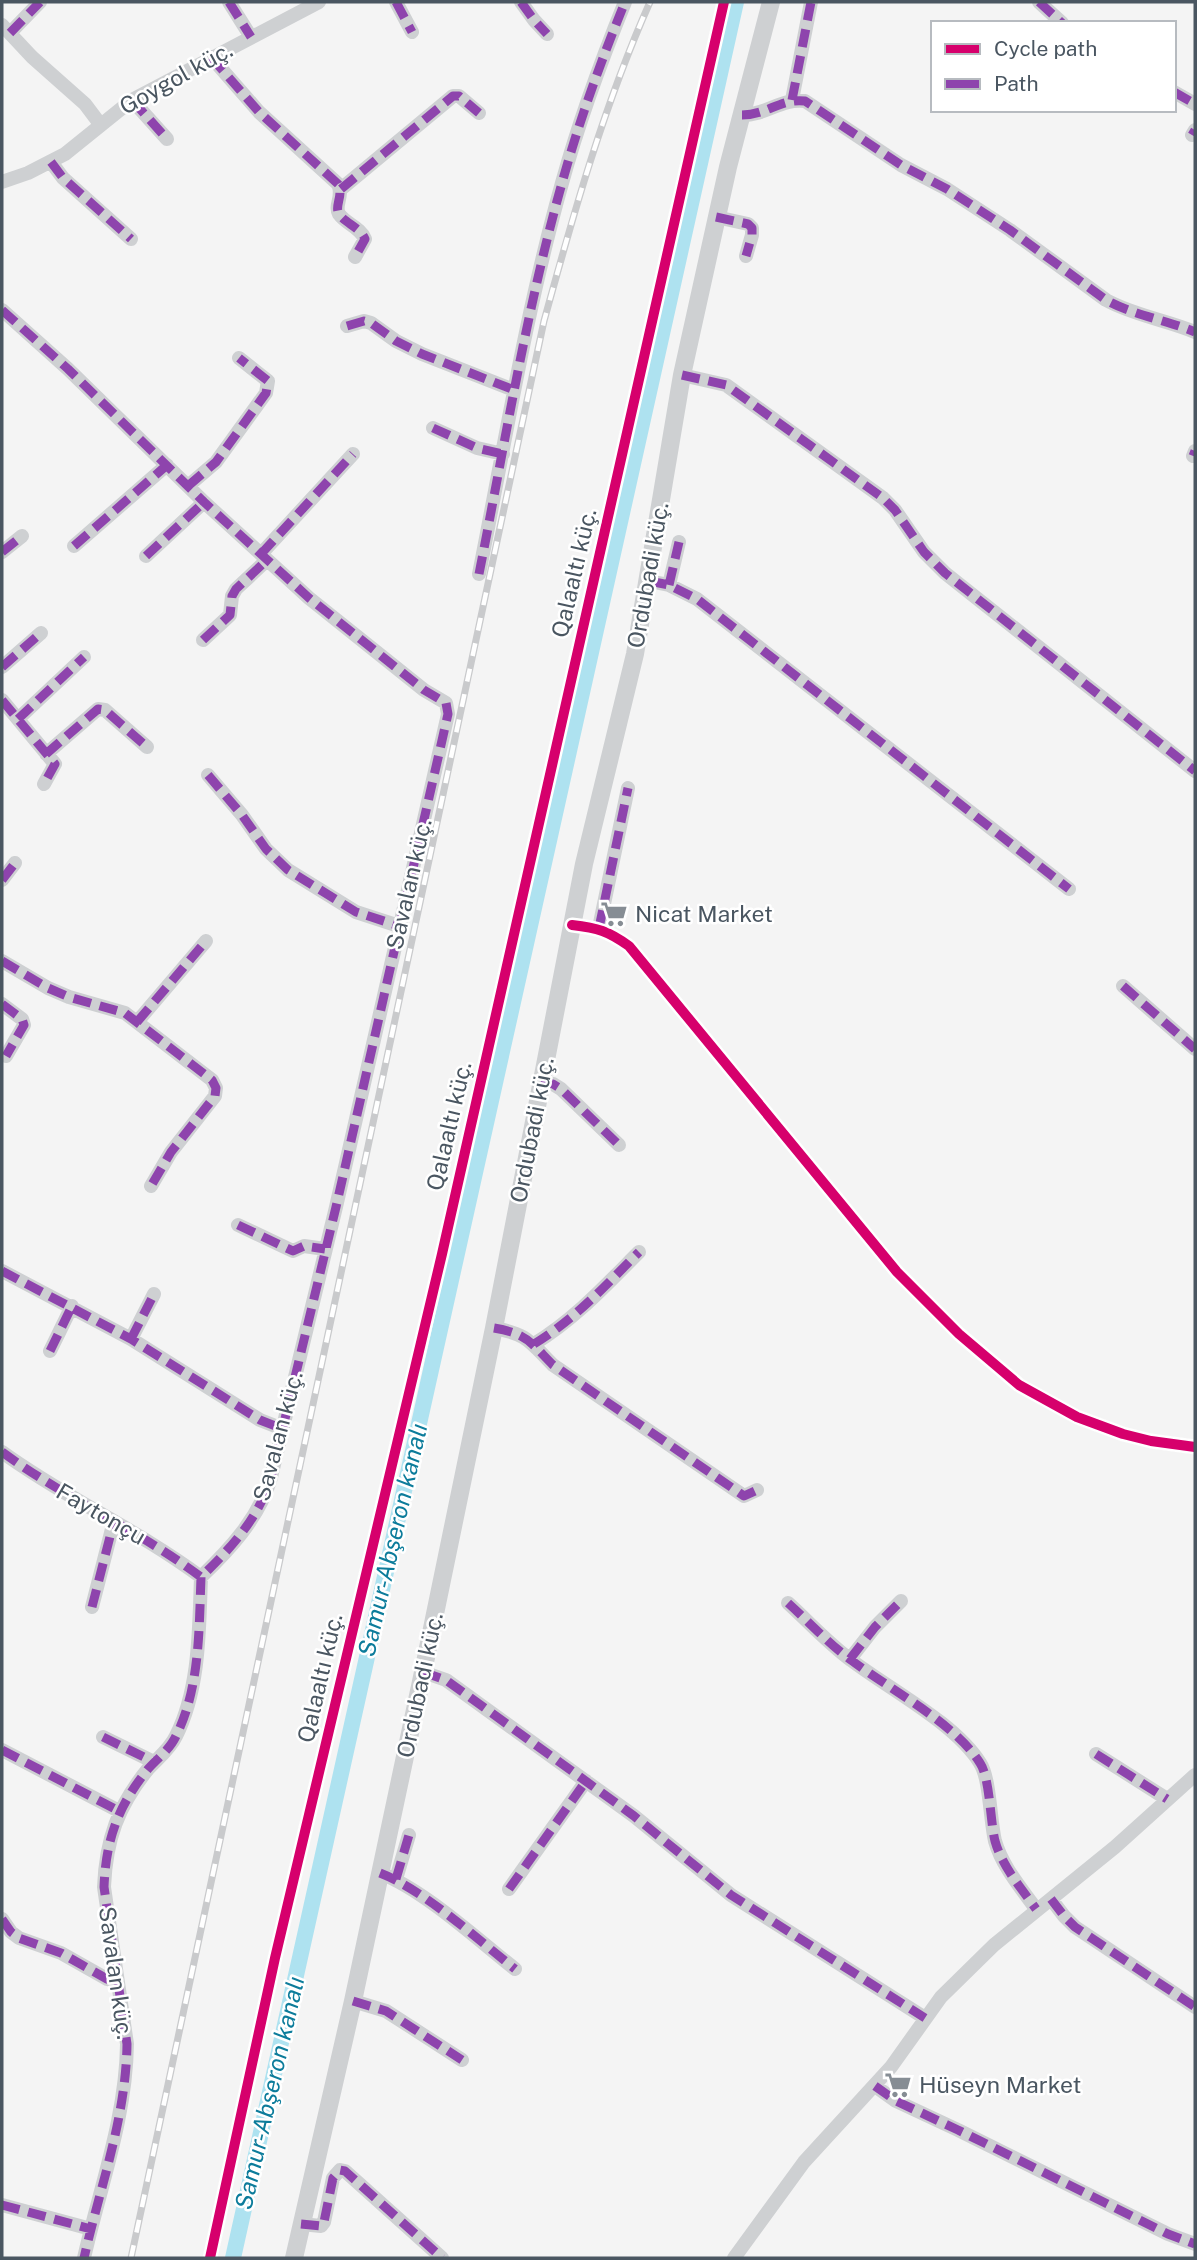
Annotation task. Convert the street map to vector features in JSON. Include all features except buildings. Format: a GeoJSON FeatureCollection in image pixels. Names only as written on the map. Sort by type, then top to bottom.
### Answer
{"type":"FeatureCollection","features":[{"type":"Feature","properties":{"kind":"street"},"geometry":{"type":"LineString","coordinates":[[40,2],[6,29],[32,57],[85,104],[100,124]]}},
{"type":"Feature","properties":{"kind":"street"},"geometry":{"type":"LineString","coordinates":[[229,2],[251,37]]}},
{"type":"Feature","properties":{"kind":"street","name":"Goygol küç."},"geometry":{"type":"LineString","coordinates":[[2,182],[51,162],[132,100],[319,2]]}},
{"type":"Feature","properties":{"kind":"street"},"geometry":{"type":"LineString","coordinates":[[397,2],[412,32]]}},
{"type":"Feature","properties":{"kind":"street"},"geometry":{"type":"LineString","coordinates":[[520,2],[547,34]]}},
{"type":"Feature","properties":{"kind":"street"},"geometry":{"type":"LineString","coordinates":[[479,574],[514,390],[561,186],[600,66],[625,2]]}},
{"type":"Feature","properties":{"kind":"street","name":"Qalaaltı küç."},"geometry":{"type":"LineString","coordinates":[[210,2258],[275,1958],[445,1241],[724,2]]}},
{"type":"Feature","properties":{"kind":"street","name":"Ordubadi küç."},"geometry":{"type":"LineString","coordinates":[[293,2258],[353,2001],[388,1876],[423,1672],[494,1328],[587,850],[633,664],[682,375],[716,217],[771,2]]}},
{"type":"Feature","properties":{"kind":"street"},"geometry":{"type":"LineString","coordinates":[[792,100],[811,2]]}},
{"type":"Feature","properties":{"kind":"street"},"geometry":{"type":"LineString","coordinates":[[1038,2],[1060,21]]}},
{"type":"Feature","properties":{"kind":"street"},"geometry":{"type":"LineString","coordinates":[[211,57],[259,112],[341,189]]}},
{"type":"Feature","properties":{"kind":"street"},"geometry":{"type":"LineString","coordinates":[[1176,93],[1195,104]]}},
{"type":"Feature","properties":{"kind":"street"},"geometry":{"type":"LineString","coordinates":[[355,257],[365,239],[363,233],[340,214],[338,209],[341,189],[453,96],[459,96],[479,113]]}},
{"type":"Feature","properties":{"kind":"street"},"geometry":{"type":"LineString","coordinates":[[132,100],[167,139]]}},
{"type":"Feature","properties":{"kind":"street"},"geometry":{"type":"LineString","coordinates":[[742,115],[765,112],[792,100],[805,102],[901,165],[1010,230],[1121,309],[1167,321],[1195,332]]}},
{"type":"Feature","properties":{"kind":"street"},"geometry":{"type":"LineString","coordinates":[[51,162],[63,178],[131,239]]}},
{"type":"Feature","properties":{"kind":"street"},"geometry":{"type":"LineString","coordinates":[[716,217],[748,224],[752,228],[746,256]]}},
{"type":"Feature","properties":{"kind":"street"},"geometry":{"type":"LineString","coordinates":[[2,310],[68,369],[264,557]]}},
{"type":"Feature","properties":{"kind":"street"},"geometry":{"type":"LineString","coordinates":[[346,326],[364,321],[371,323],[396,341],[422,354],[514,390]]}},
{"type":"Feature","properties":{"kind":"street"},"geometry":{"type":"LineString","coordinates":[[188,486],[216,462],[266,393],[268,381],[239,358]]}},
{"type":"Feature","properties":{"kind":"street"},"geometry":{"type":"LineString","coordinates":[[682,375],[726,385],[883,498],[895,509],[924,552],[945,573],[1195,771]]}},
{"type":"Feature","properties":{"kind":"street"},"geometry":{"type":"LineString","coordinates":[[433,428],[477,447],[503,454]]}},
{"type":"Feature","properties":{"kind":"street"},"geometry":{"type":"LineString","coordinates":[[203,640],[230,615],[232,596],[236,589],[353,454]]}},
{"type":"Feature","properties":{"kind":"street"},"geometry":{"type":"LineString","coordinates":[[74,546],[167,465]]}},
{"type":"Feature","properties":{"kind":"street"},"geometry":{"type":"LineString","coordinates":[[146,556],[204,502]]}},
{"type":"Feature","properties":{"kind":"street"},"geometry":{"type":"LineString","coordinates":[[4,545],[22,536]]}},
{"type":"Feature","properties":{"kind":"street"},"geometry":{"type":"LineString","coordinates":[[669,585],[679,542]]}},
{"type":"Feature","properties":{"kind":"street","name":"Savalan küç."},"geometry":{"type":"LineString","coordinates":[[84,2258],[113,2153],[127,2063],[127,2045],[104,1887],[105,1865],[113,1826],[119,1811],[154,1762],[175,1740],[192,1686],[198,1654],[201,1577],[249,1525],[261,1506],[270,1481],[448,714],[446,703],[424,690],[264,557]]}},
{"type":"Feature","properties":{"kind":"street"},"geometry":{"type":"LineString","coordinates":[[649,581],[669,585],[697,599],[1069,889]]}},
{"type":"Feature","properties":{"kind":"street"},"geometry":{"type":"LineString","coordinates":[[2,667],[41,633]]}},
{"type":"Feature","properties":{"kind":"street"},"geometry":{"type":"LineString","coordinates":[[18,719],[84,657]]}},
{"type":"Feature","properties":{"kind":"street"},"geometry":{"type":"LineString","coordinates":[[2,700],[55,764],[44,784]]}},
{"type":"Feature","properties":{"kind":"street"},"geometry":{"type":"LineString","coordinates":[[46,754],[99,709],[105,710],[147,747]]}},
{"type":"Feature","properties":{"kind":"street"},"geometry":{"type":"LineString","coordinates":[[208,775],[266,849],[288,870],[356,912],[399,926]]}},
{"type":"Feature","properties":{"kind":"street"},"geometry":{"type":"LineString","coordinates":[[598,928],[628,788]]}},
{"type":"Feature","properties":{"kind":"street"},"geometry":{"type":"LineString","coordinates":[[2,880],[15,863]]}},
{"type":"Feature","properties":{"kind":"street"},"geometry":{"type":"LineString","coordinates":[[572,925],[598,928],[613,934],[629,946],[888,1262],[960,1334],[1019,1385],[1077,1417],[1132,1437],[1195,1447]]}},
{"type":"Feature","properties":{"kind":"street"},"geometry":{"type":"LineString","coordinates":[[137,1022],[206,941]]}},
{"type":"Feature","properties":{"kind":"street"},"geometry":{"type":"LineString","coordinates":[[4,968],[69,997],[125,1013],[212,1080],[216,1088],[215,1096],[171,1152],[152,1186]]}},
{"type":"Feature","properties":{"kind":"street"},"geometry":{"type":"LineString","coordinates":[[1123,986],[1195,1049]]}},
{"type":"Feature","properties":{"kind":"street"},"geometry":{"type":"LineString","coordinates":[[2,1004],[22,1019],[24,1025],[6,1056]]}},
{"type":"Feature","properties":{"kind":"street"},"geometry":{"type":"LineString","coordinates":[[541,1081],[561,1089],[619,1145]]}},
{"type":"Feature","properties":{"kind":"street"},"geometry":{"type":"LineString","coordinates":[[239,1225],[293,1251],[304,1246],[325,1249]]}},
{"type":"Feature","properties":{"kind":"street"},"geometry":{"type":"LineString","coordinates":[[534,1344],[561,1327],[639,1252]]}},
{"type":"Feature","properties":{"kind":"street"},"geometry":{"type":"LineString","coordinates":[[2,1271],[131,1339],[260,1420],[283,1429]]}},
{"type":"Feature","properties":{"kind":"street"},"geometry":{"type":"LineString","coordinates":[[131,1339],[154,1294]]}},
{"type":"Feature","properties":{"kind":"street"},"geometry":{"type":"LineString","coordinates":[[50,1351],[72,1306]]}},
{"type":"Feature","properties":{"kind":"street"},"geometry":{"type":"LineString","coordinates":[[494,1328],[522,1335],[553,1365],[738,1493],[744,1496],[757,1490]]}},
{"type":"Feature","properties":{"kind":"street","name":"Faytonçu"},"geometry":{"type":"LineString","coordinates":[[2,1452],[37,1477],[174,1557],[201,1577]]}},
{"type":"Feature","properties":{"kind":"street"},"geometry":{"type":"LineString","coordinates":[[92,1607],[114,1521]]}},
{"type":"Feature","properties":{"kind":"street"},"geometry":{"type":"LineString","coordinates":[[850,1660],[875,1627],[901,1601]]}},
{"type":"Feature","properties":{"kind":"street"},"geometry":{"type":"LineString","coordinates":[[788,1603],[850,1660],[929,1714],[967,1746],[982,1764],[996,1844],[1006,1866],[1036,1909]]}},
{"type":"Feature","properties":{"kind":"street"},"geometry":{"type":"LineString","coordinates":[[423,1672],[446,1680],[586,1781],[634,1816],[731,1895],[925,2018]]}},
{"type":"Feature","properties":{"kind":"street"},"geometry":{"type":"LineString","coordinates":[[103,1737],[154,1762]]}},
{"type":"Feature","properties":{"kind":"street"},"geometry":{"type":"LineString","coordinates":[[2,1750],[119,1811]]}},
{"type":"Feature","properties":{"kind":"street"},"geometry":{"type":"LineString","coordinates":[[1096,1754],[1167,1799]]}},
{"type":"Feature","properties":{"kind":"street"},"geometry":{"type":"LineString","coordinates":[[734,2258],[804,2162],[875,2086],[925,2018],[963,1975],[1036,1909],[1115,1847],[1195,1775]]}},
{"type":"Feature","properties":{"kind":"street"},"geometry":{"type":"LineString","coordinates":[[509,1889],[586,1781]]}},
{"type":"Feature","properties":{"kind":"street"},"geometry":{"type":"LineString","coordinates":[[409,1835],[388,1876],[515,1969]]}},
{"type":"Feature","properties":{"kind":"street"},"geometry":{"type":"LineString","coordinates":[[1051,1899],[1075,1927],[1195,2007]]}},
{"type":"Feature","properties":{"kind":"street"},"geometry":{"type":"LineString","coordinates":[[2,1919],[10,1932],[19,1938],[61,1953],[107,1979],[117,1981]]}},
{"type":"Feature","properties":{"kind":"street"},"geometry":{"type":"LineString","coordinates":[[353,2001],[386,2011],[462,2060]]}},
{"type":"Feature","properties":{"kind":"street"},"geometry":{"type":"LineString","coordinates":[[875,2086],[896,2101],[1168,2234],[1195,2244]]}},
{"type":"Feature","properties":{"kind":"street"},"geometry":{"type":"LineString","coordinates":[[302,2224],[321,2226],[333,2178],[340,2170],[345,2171],[442,2258]]}},
{"type":"Feature","properties":{"kind":"street"},"geometry":{"type":"LineString","coordinates":[[2,2205],[91,2229]]}},
{"type":"Feature","properties":{"kind":"waterway","name":"Samur-Abşeron kanalı"},"geometry":{"type":"LineString","coordinates":[[233,2258],[736,2]]}},
{"type":"Feature","properties":{"kind":"railway"},"geometry":{"type":"LineString","coordinates":[[131,2258],[544,321],[604,119],[650,2]]}},
{"type":"Feature","properties":{"kind":"marked path"},"geometry":{"type":"LineString","coordinates":[[10,33],[40,2]]}},
{"type":"Feature","properties":{"kind":"marked path"},"geometry":{"type":"LineString","coordinates":[[229,2],[251,37]]}},
{"type":"Feature","properties":{"kind":"marked path"},"geometry":{"type":"LineString","coordinates":[[396,2],[412,32]]}},
{"type":"Feature","properties":{"kind":"marked path"},"geometry":{"type":"LineString","coordinates":[[521,2],[547,34]]}},
{"type":"Feature","properties":{"kind":"marked path"},"geometry":{"type":"LineString","coordinates":[[479,574],[517,377],[549,231],[583,114],[625,2]]}},
{"type":"Feature","properties":{"kind":"marked path"},"geometry":{"type":"LineString","coordinates":[[792,100],[811,2]]}},
{"type":"Feature","properties":{"kind":"marked path"},"geometry":{"type":"LineString","coordinates":[[1039,2],[1060,21]]}},
{"type":"Feature","properties":{"kind":"marked path"},"geometry":{"type":"LineString","coordinates":[[211,57],[259,112],[338,184],[339,214],[360,231],[365,239],[355,257]]}},
{"type":"Feature","properties":{"kind":"marked path"},"geometry":{"type":"LineString","coordinates":[[1176,93],[1195,104]]}},
{"type":"Feature","properties":{"kind":"marked path"},"geometry":{"type":"LineString","coordinates":[[341,189],[453,96],[459,96],[479,113]]}},
{"type":"Feature","properties":{"kind":"marked path"},"geometry":{"type":"LineString","coordinates":[[132,100],[167,139]]}},
{"type":"Feature","properties":{"kind":"marked path"},"geometry":{"type":"LineString","coordinates":[[742,115],[789,102],[805,101],[901,165],[947,189],[1010,230],[1106,300],[1127,310],[1195,332]]}},
{"type":"Feature","properties":{"kind":"marked path"},"geometry":{"type":"LineString","coordinates":[[1192,135],[1195,130]]}},
{"type":"Feature","properties":{"kind":"marked path"},"geometry":{"type":"LineString","coordinates":[[51,162],[63,178],[131,239]]}},
{"type":"Feature","properties":{"kind":"marked path"},"geometry":{"type":"LineString","coordinates":[[716,217],[748,224],[752,228],[746,256]]}},
{"type":"Feature","properties":{"kind":"marked path"},"geometry":{"type":"LineString","coordinates":[[2,310],[68,369],[204,502],[309,598],[424,690],[446,703],[448,714],[336,1207],[270,1481],[258,1509],[242,1533],[201,1577],[197,1658],[184,1718],[170,1745],[148,1769],[129,1796],[111,1838],[104,1887],[127,2044],[126,2072],[117,2126],[84,2258]]}},
{"type":"Feature","properties":{"kind":"marked path"},"geometry":{"type":"LineString","coordinates":[[347,326],[364,321],[371,323],[396,341],[422,354],[514,390]]}},
{"type":"Feature","properties":{"kind":"marked path"},"geometry":{"type":"LineString","coordinates":[[188,486],[216,462],[266,393],[268,381],[239,358]]}},
{"type":"Feature","properties":{"kind":"marked path"},"geometry":{"type":"LineString","coordinates":[[682,375],[726,385],[883,498],[895,510],[924,552],[945,573],[1195,771]]}},
{"type":"Feature","properties":{"kind":"marked path"},"geometry":{"type":"LineString","coordinates":[[433,428],[477,448],[503,454]]}},
{"type":"Feature","properties":{"kind":"marked path"},"geometry":{"type":"LineString","coordinates":[[1193,456],[1195,451]]}},
{"type":"Feature","properties":{"kind":"marked path"},"geometry":{"type":"LineString","coordinates":[[261,554],[353,454]]}},
{"type":"Feature","properties":{"kind":"marked path"},"geometry":{"type":"LineString","coordinates":[[74,546],[167,465]]}},
{"type":"Feature","properties":{"kind":"marked path"},"geometry":{"type":"LineString","coordinates":[[146,556],[204,502]]}},
{"type":"Feature","properties":{"kind":"marked path"},"geometry":{"type":"LineString","coordinates":[[2,552],[22,536]]}},
{"type":"Feature","properties":{"kind":"marked path"},"geometry":{"type":"LineString","coordinates":[[669,585],[679,542]]}},
{"type":"Feature","properties":{"kind":"marked path"},"geometry":{"type":"LineString","coordinates":[[203,640],[230,615],[232,596],[236,589],[267,560]]}},
{"type":"Feature","properties":{"kind":"marked path"},"geometry":{"type":"LineString","coordinates":[[649,581],[669,585],[697,599],[1069,889]]}},
{"type":"Feature","properties":{"kind":"marked path"},"geometry":{"type":"LineString","coordinates":[[2,667],[41,633]]}},
{"type":"Feature","properties":{"kind":"marked path"},"geometry":{"type":"LineString","coordinates":[[18,719],[84,657]]}},
{"type":"Feature","properties":{"kind":"marked path"},"geometry":{"type":"LineString","coordinates":[[2,700],[55,764],[44,784]]}},
{"type":"Feature","properties":{"kind":"marked path"},"geometry":{"type":"LineString","coordinates":[[46,754],[98,709],[105,710],[147,747]]}},
{"type":"Feature","properties":{"kind":"marked path"},"geometry":{"type":"LineString","coordinates":[[208,775],[266,849],[288,870],[356,912],[399,926]]}},
{"type":"Feature","properties":{"kind":"marked path"},"geometry":{"type":"LineString","coordinates":[[599,928],[628,788]]}},
{"type":"Feature","properties":{"kind":"marked path"},"geometry":{"type":"LineString","coordinates":[[2,880],[15,863]]}},
{"type":"Feature","properties":{"kind":"marked path"},"geometry":{"type":"LineString","coordinates":[[137,1022],[206,941]]}},
{"type":"Feature","properties":{"kind":"marked path"},"geometry":{"type":"LineString","coordinates":[[2,961],[69,997],[125,1013],[212,1080],[216,1088],[215,1096],[171,1152],[151,1186]]}},
{"type":"Feature","properties":{"kind":"marked path"},"geometry":{"type":"LineString","coordinates":[[1123,986],[1195,1049]]}},
{"type":"Feature","properties":{"kind":"marked path"},"geometry":{"type":"LineString","coordinates":[[2,1004],[22,1019],[24,1025],[6,1056]]}},
{"type":"Feature","properties":{"kind":"marked path"},"geometry":{"type":"LineString","coordinates":[[541,1081],[561,1089],[619,1145]]}},
{"type":"Feature","properties":{"kind":"marked path"},"geometry":{"type":"LineString","coordinates":[[238,1225],[293,1251],[304,1246],[325,1249]]}},
{"type":"Feature","properties":{"kind":"marked path"},"geometry":{"type":"LineString","coordinates":[[534,1344],[577,1313],[639,1252]]}},
{"type":"Feature","properties":{"kind":"marked path"},"geometry":{"type":"LineString","coordinates":[[2,1271],[131,1339],[260,1420],[283,1429]]}},
{"type":"Feature","properties":{"kind":"marked path"},"geometry":{"type":"LineString","coordinates":[[131,1339],[154,1294]]}},
{"type":"Feature","properties":{"kind":"marked path"},"geometry":{"type":"LineString","coordinates":[[50,1351],[72,1306]]}},
{"type":"Feature","properties":{"kind":"marked path"},"geometry":{"type":"LineString","coordinates":[[494,1328],[528,1340],[553,1365],[744,1496],[757,1490]]}},
{"type":"Feature","properties":{"kind":"marked path"},"geometry":{"type":"LineString","coordinates":[[2,1452],[201,1577]]}},
{"type":"Feature","properties":{"kind":"marked path"},"geometry":{"type":"LineString","coordinates":[[92,1607],[114,1521]]}},
{"type":"Feature","properties":{"kind":"marked path"},"geometry":{"type":"LineString","coordinates":[[850,1659],[875,1627],[901,1601]]}},
{"type":"Feature","properties":{"kind":"marked path"},"geometry":{"type":"LineString","coordinates":[[788,1603],[843,1654],[938,1720],[969,1748],[980,1763],[986,1779],[998,1850],[1012,1876],[1036,1909]]}},
{"type":"Feature","properties":{"kind":"marked path"},"geometry":{"type":"LineString","coordinates":[[423,1672],[446,1680],[634,1816],[731,1895],[925,2018]]}},
{"type":"Feature","properties":{"kind":"marked path"},"geometry":{"type":"LineString","coordinates":[[103,1737],[154,1762]]}},
{"type":"Feature","properties":{"kind":"marked path"},"geometry":{"type":"LineString","coordinates":[[2,1750],[119,1811]]}},
{"type":"Feature","properties":{"kind":"marked path"},"geometry":{"type":"LineString","coordinates":[[1096,1754],[1167,1799]]}},
{"type":"Feature","properties":{"kind":"marked path"},"geometry":{"type":"LineString","coordinates":[[509,1889],[586,1781]]}},
{"type":"Feature","properties":{"kind":"marked path"},"geometry":{"type":"LineString","coordinates":[[396,1879],[409,1835]]}},
{"type":"Feature","properties":{"kind":"marked path"},"geometry":{"type":"LineString","coordinates":[[380,1873],[432,1903],[515,1969]]}},
{"type":"Feature","properties":{"kind":"marked path"},"geometry":{"type":"LineString","coordinates":[[1051,1899],[1075,1927],[1195,2007]]}},
{"type":"Feature","properties":{"kind":"marked path"},"geometry":{"type":"LineString","coordinates":[[2,1919],[19,1938],[61,1953],[107,1979],[116,1981]]}},
{"type":"Feature","properties":{"kind":"marked path"},"geometry":{"type":"LineString","coordinates":[[353,2001],[386,2011],[462,2060]]}},
{"type":"Feature","properties":{"kind":"marked path"},"geometry":{"type":"LineString","coordinates":[[875,2086],[896,2101],[1168,2234],[1195,2244]]}},
{"type":"Feature","properties":{"kind":"marked path"},"geometry":{"type":"LineString","coordinates":[[301,2224],[321,2226],[333,2178],[340,2170],[345,2171],[442,2258]]}},
{"type":"Feature","properties":{"kind":"marked path"},"geometry":{"type":"LineString","coordinates":[[2,2205],[91,2229]]}},
{"type":"Feature","properties":{"kind":"cycle path"},"geometry":{"type":"LineString","coordinates":[[210,2258],[275,1958],[442,1254],[724,2]]}},
{"type":"Feature","properties":{"kind":"cycle path"},"geometry":{"type":"LineString","coordinates":[[572,925],[602,931],[629,946],[897,1272],[959,1334],[1019,1385],[1077,1417],[1123,1434],[1195,1447]]}},
{"type":"Feature","properties":{"kind":"place","name":"Nicat Market"},"geometry":{"type":"Point","coordinates":[614,914]}},
{"type":"Feature","properties":{"kind":"place","name":"Hüseyn Market"},"geometry":{"type":"Point","coordinates":[898,2085]}}]}
